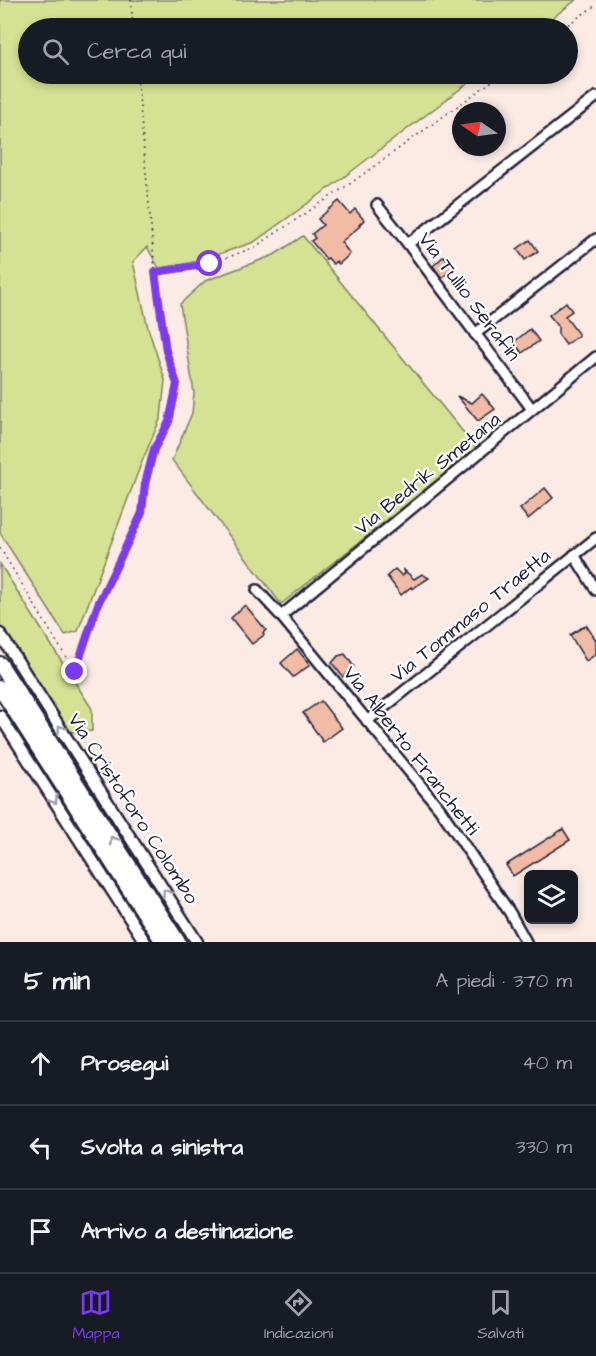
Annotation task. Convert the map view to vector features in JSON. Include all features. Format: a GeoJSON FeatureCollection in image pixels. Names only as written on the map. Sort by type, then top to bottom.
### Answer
{"type":"FeatureCollection","features":[{"type":"Feature","properties":{"kind":"main road","name":"Via Cristoforo Colombo"},"geometry":{"type":"LineString","coordinates":[[0,664],[178,942]]}},
{"type":"Feature","properties":{"kind":"main road"},"geometry":{"type":"LineString","coordinates":[[0,688],[163,942]]}},
{"type":"Feature","properties":{"kind":"street"},"geometry":{"type":"LineString","coordinates":[[408,244],[596,97]]}},
{"type":"Feature","properties":{"kind":"street","name":"Via Tullio Serafin"},"geometry":{"type":"LineString","coordinates":[[377,205],[532,409]]}},
{"type":"Feature","properties":{"kind":"street"},"geometry":{"type":"LineString","coordinates":[[476,334],[596,239]]}},
{"type":"Feature","properties":{"kind":"street","name":"Via Bedrik Smetana"},"geometry":{"type":"LineString","coordinates":[[281,616],[596,357]]}},
{"type":"Feature","properties":{"kind":"street","name":"Via Tommaso Traetta"},"geometry":{"type":"LineString","coordinates":[[367,721],[596,538]]}},
{"type":"Feature","properties":{"kind":"street"},"geometry":{"type":"LineString","coordinates":[[574,555],[596,590]]}},
{"type":"Feature","properties":{"kind":"street","name":"Via Alberto Franchetti"},"geometry":{"type":"LineString","coordinates":[[257,590],[440,809],[510,913],[526,942]]}},
{"type":"Feature","properties":{"kind":"street","name":"Via Cristoforo Colombo"},"geometry":{"type":"LineString","coordinates":[[0,634],[197,942]]}},
{"type":"Feature","properties":{"kind":"street"},"geometry":{"type":"LineString","coordinates":[[0,716],[145,942]]}},
{"type":"Feature","properties":{"kind":"path"},"geometry":{"type":"LineString","coordinates":[[131,0],[132,18]]}},
{"type":"Feature","properties":{"kind":"path"},"geometry":{"type":"LineString","coordinates":[[577,18],[596,5]]}},
{"type":"Feature","properties":{"kind":"path"},"geometry":{"type":"LineString","coordinates":[[0,548],[75,672],[98,604],[142,513],[145,484],[154,449],[169,422],[177,384],[166,351],[155,272],[138,84]]}},
{"type":"Feature","properties":{"kind":"path"},"geometry":{"type":"LineString","coordinates":[[155,272],[210,264],[255,247],[351,183],[487,84]]}},
{"type":"Feature","properties":{"kind":"green space"},"geometry":{"type":"Polygon","coordinates":[[[0,0],[576,0],[552,18],[18,18],[18,84],[467,84],[254,242],[202,260],[160,270],[147,247],[133,262],[148,328],[165,380],[161,417],[78,631],[65,635],[0,533],[0,0]]]}},
{"type":"Feature","properties":{"kind":"green space"},"geometry":{"type":"Polygon","coordinates":[[[303,236],[477,449],[281,604],[172,460],[192,413],[194,393],[180,304],[205,281],[274,255],[303,236]]]}},
{"type":"Feature","properties":{"kind":"green space"},"geometry":{"type":"Polygon","coordinates":[[[0,564],[92,709],[92,731],[77,733],[66,730],[0,626],[0,564]]]}},
{"type":"Feature","properties":{"kind":"building"},"geometry":{"type":"Polygon","coordinates":[[[339,201],[350,214],[355,209],[364,220],[341,242],[350,254],[339,264],[336,261],[333,264],[311,241],[315,238],[312,234],[323,225],[318,219],[339,201]]]}},
{"type":"Feature","properties":{"kind":"building"},"geometry":{"type":"Polygon","coordinates":[[[530,240],[538,251],[525,260],[517,249],[530,240]]]}},
{"type":"Feature","properties":{"kind":"building"},"geometry":{"type":"Polygon","coordinates":[[[444,256],[454,267],[442,278],[433,266],[444,256]]]}},
{"type":"Feature","properties":{"kind":"building"},"geometry":{"type":"Polygon","coordinates":[[[566,302],[572,311],[565,316],[579,335],[566,345],[558,334],[558,326],[549,315],[566,302]]]}},
{"type":"Feature","properties":{"kind":"building"},"geometry":{"type":"Polygon","coordinates":[[[530,329],[539,341],[522,353],[514,342],[530,329]]]}},
{"type":"Feature","properties":{"kind":"building"},"geometry":{"type":"Polygon","coordinates":[[[482,394],[495,409],[478,421],[457,396],[472,403],[482,394]]]}},
{"type":"Feature","properties":{"kind":"building"},"geometry":{"type":"Polygon","coordinates":[[[545,488],[553,498],[528,519],[520,509],[545,488]]]}},
{"type":"Feature","properties":{"kind":"building"},"geometry":{"type":"Polygon","coordinates":[[[395,569],[402,576],[405,573],[403,569],[414,579],[422,574],[429,578],[401,595],[387,576],[395,569]]]}},
{"type":"Feature","properties":{"kind":"building"},"geometry":{"type":"Polygon","coordinates":[[[245,605],[266,630],[264,635],[252,644],[231,618],[245,605]]]}},
{"type":"Feature","properties":{"kind":"building"},"geometry":{"type":"Polygon","coordinates":[[[586,625],[596,640],[596,654],[586,661],[570,635],[586,625]]]}},
{"type":"Feature","properties":{"kind":"building"},"geometry":{"type":"Polygon","coordinates":[[[297,649],[310,665],[293,677],[281,663],[297,649]]]}},
{"type":"Feature","properties":{"kind":"building"},"geometry":{"type":"Polygon","coordinates":[[[345,654],[354,667],[343,677],[332,663],[338,656],[345,654]]]}},
{"type":"Feature","properties":{"kind":"building"},"geometry":{"type":"Polygon","coordinates":[[[321,701],[342,728],[323,742],[303,713],[321,701]]]}},
{"type":"Feature","properties":{"kind":"building"},"geometry":{"type":"Polygon","coordinates":[[[563,829],[570,840],[513,876],[506,865],[563,829]]]}},
{"type":"Feature","properties":{"kind":"route"},"geometry":{"type":"LineString","coordinates":[[75,672],[98,604],[142,513],[145,484],[154,449],[169,422],[177,384],[166,351],[155,272],[210,264]]}}]}
